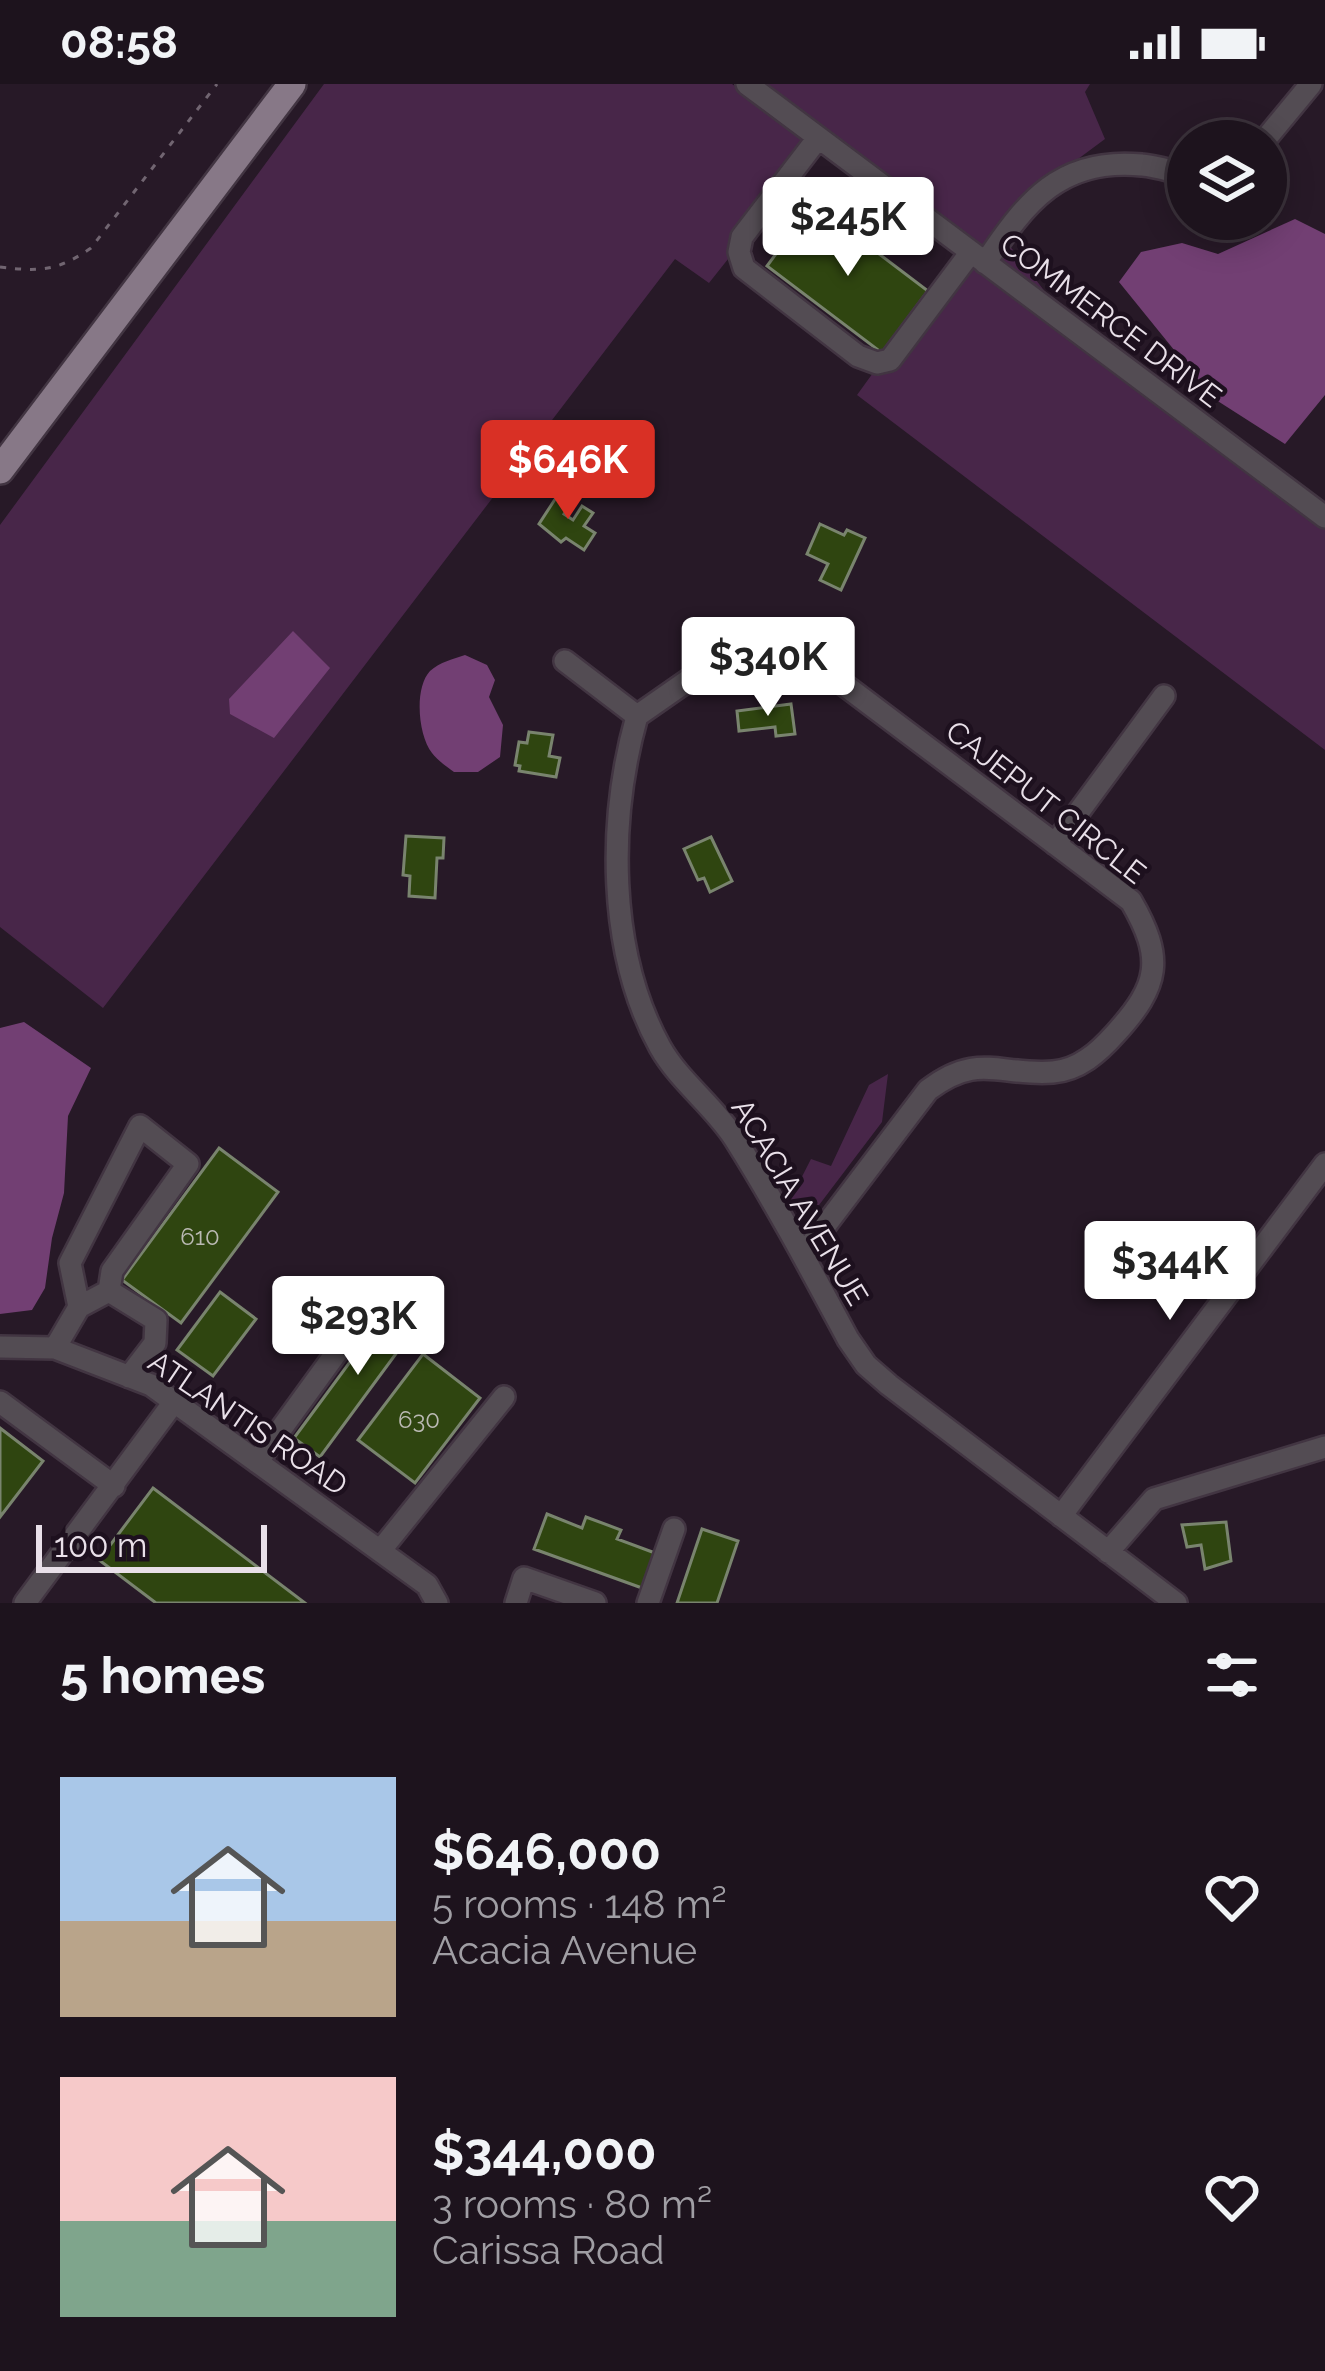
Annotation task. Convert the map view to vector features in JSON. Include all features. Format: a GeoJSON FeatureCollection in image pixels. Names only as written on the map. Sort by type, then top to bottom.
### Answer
{"type":"FeatureCollection","features":[{"type":"Feature","properties":{"kind":"main road"},"geometry":{"type":"LineString","coordinates":[[0,470],[292,84]]}},
{"type":"Feature","properties":{"kind":"street","name":"COMMERCE DRIVE"},"geometry":{"type":"LineString","coordinates":[[747,84],[1325,517]]}},
{"type":"Feature","properties":{"kind":"street"},"geometry":{"type":"LineString","coordinates":[[1281,120],[1310,84]]}},
{"type":"Feature","properties":{"kind":"street"},"geometry":{"type":"LineString","coordinates":[[818,138],[742,237],[739,252],[744,268],[858,356],[877,363],[890,360],[1049,183],[1107,166],[1167,171]]}},
{"type":"Feature","properties":{"kind":"street","name":"CAJEPUT CIRCLE"},"geometry":{"type":"LineString","coordinates":[[637,716],[733,649],[762,640],[794,647],[1131,901],[1149,933],[1153,967],[1144,1003],[1085,1062],[1055,1072],[984,1067],[952,1072],[928,1090],[803,1255]]}},
{"type":"Feature","properties":{"kind":"street"},"geometry":{"type":"LineString","coordinates":[[566,661],[637,716]]}},
{"type":"Feature","properties":{"kind":"street"},"geometry":{"type":"LineString","coordinates":[[1055,844],[1164,696]]}},
{"type":"Feature","properties":{"kind":"street","name":"ACACIA AVENUE"},"geometry":{"type":"LineString","coordinates":[[637,716],[626,754],[617,872],[621,938],[639,1003],[662,1052],[732,1135],[866,1365],[1176,1603]]}},
{"type":"Feature","properties":{"kind":"street"},"geometry":{"type":"LineString","coordinates":[[79,1307],[70,1263],[140,1126],[188,1164],[112,1271],[109,1291]]}},
{"type":"Feature","properties":{"kind":"street"},"geometry":{"type":"LineString","coordinates":[[1061,1516],[1325,1164]]}},
{"type":"Feature","properties":{"kind":"street"},"geometry":{"type":"LineString","coordinates":[[257,1462],[382,1290]]}},
{"type":"Feature","properties":{"kind":"street"},"geometry":{"type":"LineString","coordinates":[[55,1348],[79,1307],[109,1291]]}},
{"type":"Feature","properties":{"kind":"street"},"geometry":{"type":"LineString","coordinates":[[109,1291],[156,1320],[155,1343],[129,1377]]}},
{"type":"Feature","properties":{"kind":"street","name":"ATLANTIS ROAD"},"geometry":{"type":"LineString","coordinates":[[0,1347],[55,1348],[151,1385],[427,1585],[437,1603]]}},
{"type":"Feature","properties":{"kind":"street"},"geometry":{"type":"LineString","coordinates":[[380,1551],[504,1397]]}},
{"type":"Feature","properties":{"kind":"street"},"geometry":{"type":"LineString","coordinates":[[0,1402],[113,1486]]}},
{"type":"Feature","properties":{"kind":"street"},"geometry":{"type":"LineString","coordinates":[[25,1603],[174,1402]]}},
{"type":"Feature","properties":{"kind":"street"},"geometry":{"type":"LineString","coordinates":[[1108,1552],[1154,1498],[1325,1447]]}},
{"type":"Feature","properties":{"kind":"street"},"geometry":{"type":"LineString","coordinates":[[648,1603],[674,1529]]}},
{"type":"Feature","properties":{"kind":"street"},"geometry":{"type":"LineString","coordinates":[[516,1603],[524,1578],[595,1603]]}},
{"type":"Feature","properties":{"kind":"path"},"geometry":{"type":"LineString","coordinates":[[0,267],[28,271],[65,266],[92,248],[217,84]]}},
{"type":"Feature","properties":{"kind":"shaded area"},"geometry":{"type":"Polygon","coordinates":[[[324,84],[732,84],[817,147],[709,283],[675,259],[103,1008],[0,927],[0,525],[324,84]]]}},
{"type":"Feature","properties":{"kind":"shaded area"},"geometry":{"type":"Polygon","coordinates":[[[759,84],[1090,84],[1085,92],[1105,139],[996,228],[1046,293],[1132,363],[759,84]]]}},
{"type":"Feature","properties":{"kind":"shaded area"},"geometry":{"type":"Polygon","coordinates":[[[1295,219],[1325,234],[1325,395],[1285,444],[1213,398],[1119,282],[1141,252],[1182,243],[1218,254],[1249,240],[1287,240],[1287,223],[1295,219]]]}},
{"type":"Feature","properties":{"kind":"shaded area"},"geometry":{"type":"Polygon","coordinates":[[[959,254],[1325,526],[1325,750],[857,395],[959,254]]]}},
{"type":"Feature","properties":{"kind":"shaded area"},"geometry":{"type":"Polygon","coordinates":[[[293,631],[330,668],[274,738],[230,714],[229,699],[293,631]]]}},
{"type":"Feature","properties":{"kind":"shaded area"},"geometry":{"type":"Polygon","coordinates":[[[465,655],[487,665],[495,680],[489,697],[503,725],[500,757],[478,772],[454,772],[439,761],[427,745],[421,724],[422,688],[430,671],[465,655]]]}},
{"type":"Feature","properties":{"kind":"shaded area"},"geometry":{"type":"Polygon","coordinates":[[[24,1022],[91,1068],[68,1116],[64,1193],[45,1288],[32,1310],[0,1314],[0,1028],[24,1022]]]}},
{"type":"Feature","properties":{"kind":"shaded area"},"geometry":{"type":"Polygon","coordinates":[[[888,1074],[882,1122],[813,1213],[787,1206],[811,1159],[831,1166],[869,1085],[888,1074]]]}},
{"type":"Feature","properties":{"kind":"building"},"geometry":{"type":"Polygon","coordinates":[[[813,204],[928,291],[882,353],[767,266],[813,204]]]}},
{"type":"Feature","properties":{"kind":"building"},"geometry":{"type":"Polygon","coordinates":[[[561,490],[574,499],[564,514],[573,520],[582,506],[593,513],[584,526],[595,533],[584,550],[566,538],[561,542],[539,524],[561,490]]]}},
{"type":"Feature","properties":{"kind":"building"},"geometry":{"type":"Polygon","coordinates":[[[820,524],[865,538],[841,590],[820,580],[828,564],[807,554],[820,524]]]}},
{"type":"Feature","properties":{"kind":"building"},"geometry":{"type":"Polygon","coordinates":[[[791,704],[795,734],[776,736],[775,727],[739,731],[737,711],[791,704]]]}},
{"type":"Feature","properties":{"kind":"building"},"geometry":{"type":"Polygon","coordinates":[[[529,732],[553,735],[549,756],[560,758],[556,777],[519,771],[520,766],[515,765],[519,742],[527,743],[529,732]]]}},
{"type":"Feature","properties":{"kind":"building"},"geometry":{"type":"Polygon","coordinates":[[[406,836],[444,838],[443,858],[437,858],[435,898],[409,896],[410,876],[403,875],[406,836]]]}},
{"type":"Feature","properties":{"kind":"building"},"geometry":{"type":"Polygon","coordinates":[[[711,837],[732,881],[710,892],[704,878],[698,880],[684,849],[711,837]]]}},
{"type":"Feature","properties":{"kind":"building"},"geometry":{"type":"Polygon","coordinates":[[[219,1148],[278,1192],[181,1323],[122,1280],[219,1148]]]}},
{"type":"Feature","properties":{"kind":"building"},"geometry":{"type":"Polygon","coordinates":[[[220,1292],[256,1319],[213,1376],[177,1350],[220,1292]]]}},
{"type":"Feature","properties":{"kind":"building"},"geometry":{"type":"Polygon","coordinates":[[[397,1298],[423,1317],[320,1457],[294,1438],[397,1298]]]}},
{"type":"Feature","properties":{"kind":"building"},"geometry":{"type":"Polygon","coordinates":[[[423,1354],[480,1398],[415,1483],[358,1440],[423,1354]]]}},
{"type":"Feature","properties":{"kind":"building"},"geometry":{"type":"Polygon","coordinates":[[[0,1428],[43,1461],[0,1517],[0,1428]]]}},
{"type":"Feature","properties":{"kind":"building"},"geometry":{"type":"Polygon","coordinates":[[[153,1488],[305,1603],[156,1603],[99,1560],[153,1488]]]}},
{"type":"Feature","properties":{"kind":"building"},"geometry":{"type":"Polygon","coordinates":[[[547,1514],[582,1528],[586,1517],[621,1530],[617,1539],[655,1553],[642,1588],[534,1549],[547,1514]]]}},
{"type":"Feature","properties":{"kind":"building"},"geometry":{"type":"Polygon","coordinates":[[[1226,1522],[1231,1561],[1205,1569],[1201,1545],[1187,1547],[1182,1525],[1226,1522]]]}},
{"type":"Feature","properties":{"kind":"building"},"geometry":{"type":"Polygon","coordinates":[[[702,1529],[738,1541],[717,1603],[677,1603],[702,1529]]]}}]}
